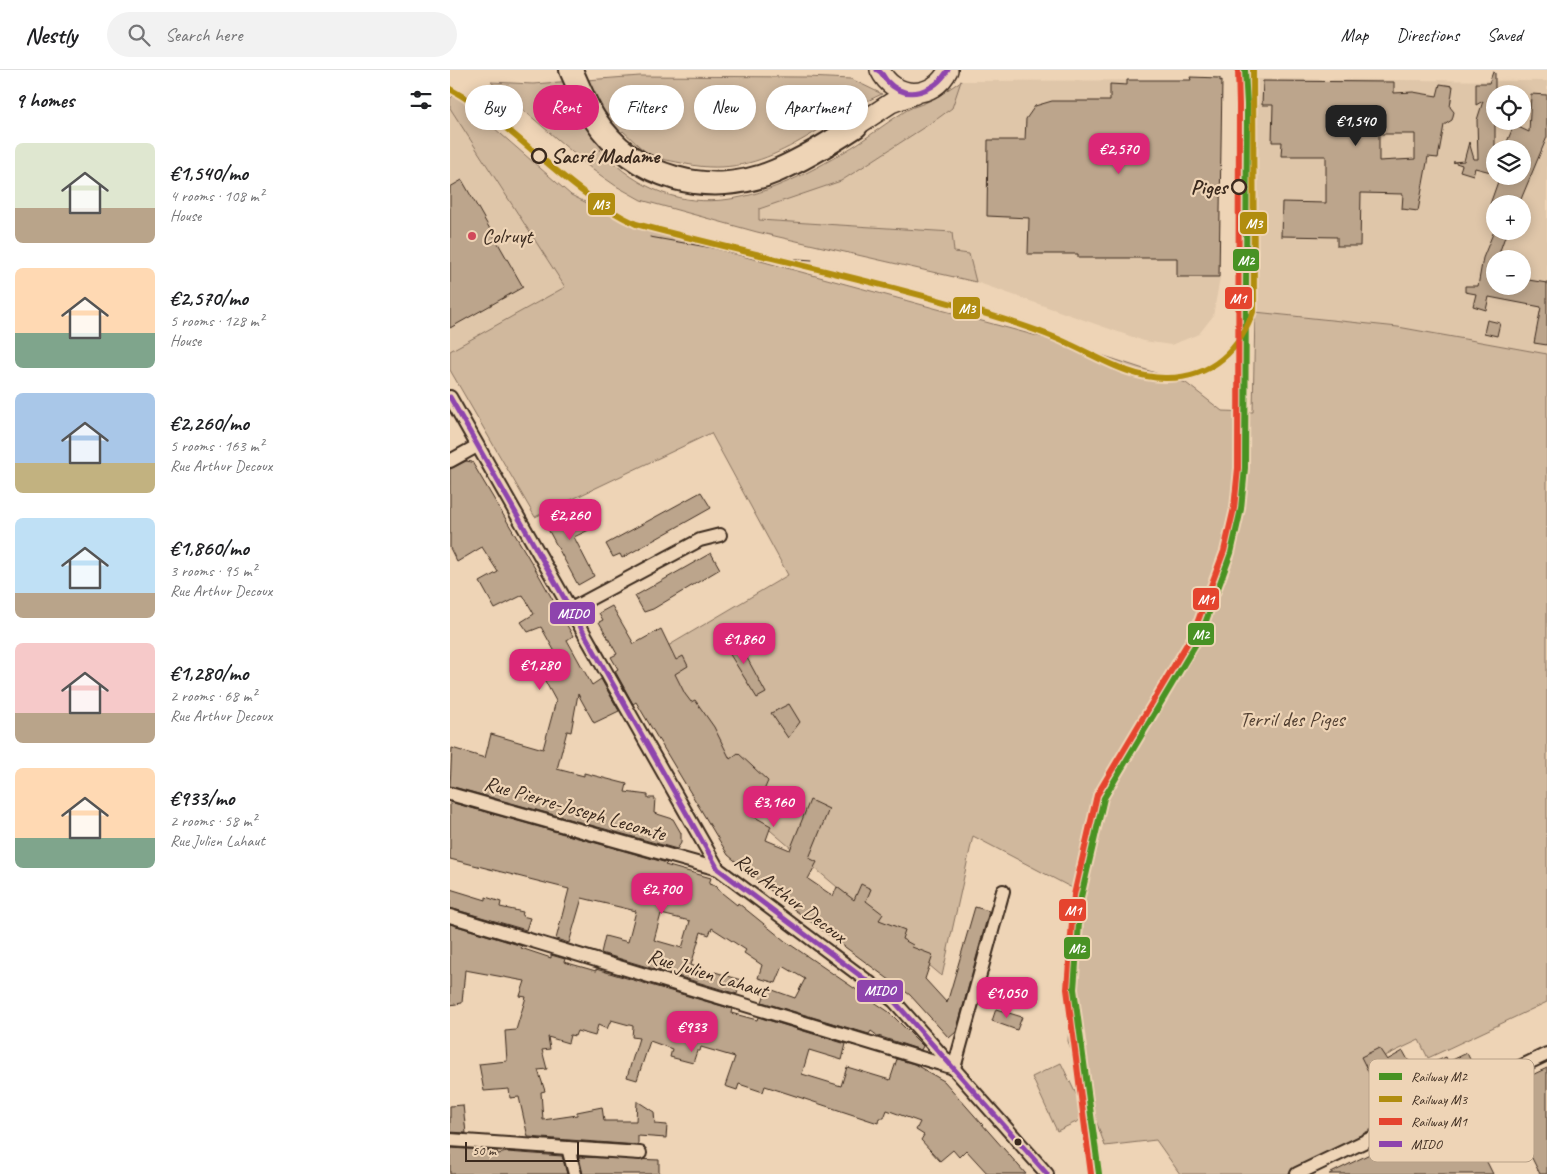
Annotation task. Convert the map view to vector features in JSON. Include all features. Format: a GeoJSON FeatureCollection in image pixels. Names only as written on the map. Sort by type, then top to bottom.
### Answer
{"type":"FeatureCollection","features":[{"type":"Feature","properties":{"kind":"highway"},"geometry":{"type":"LineString","coordinates":[[571,70],[595,119],[611,139],[639,163],[666,176],[691,182],[718,184],[743,181],[774,172],[814,152],[850,130]]}},
{"type":"Feature","properties":{"kind":"main road"},"geometry":{"type":"LineString","coordinates":[[879,70],[889,84],[897,89],[915,94]]}},
{"type":"Feature","properties":{"kind":"main road"},"geometry":{"type":"LineString","coordinates":[[868,118],[891,102],[927,91],[938,85],[948,70]]}},
{"type":"Feature","properties":{"kind":"street","name":"Rue Arthur Decoux"},"geometry":{"type":"LineString","coordinates":[[450,397],[718,869],[894,1001],[1046,1174]]}},
{"type":"Feature","properties":{"kind":"street"},"geometry":{"type":"LineString","coordinates":[[450,461],[477,446]]}},
{"type":"Feature","properties":{"kind":"street"},"geometry":{"type":"LineString","coordinates":[[571,609],[700,540],[720,535]]}},
{"type":"Feature","properties":{"kind":"street","name":"Rue Pierre-Joseph Lecomte"},"geometry":{"type":"LineString","coordinates":[[450,794],[718,869]]}},
{"type":"Feature","properties":{"kind":"street"},"geometry":{"type":"LineString","coordinates":[[954,1068],[1003,891]]}},
{"type":"Feature","properties":{"kind":"street","name":"Rue Julien Lahaut"},"geometry":{"type":"LineString","coordinates":[[450,916],[954,1068]]}},
{"type":"Feature","properties":{"kind":"street"},"geometry":{"type":"LineString","coordinates":[[1534,1060],[1547,1054]]}},
{"type":"Feature","properties":{"kind":"street"},"geometry":{"type":"LineString","coordinates":[[1297,1174],[1369,1139]]}},
{"type":"Feature","properties":{"kind":"street"},"geometry":{"type":"LineString","coordinates":[[450,1140],[640,1153]]}},
{"type":"Feature","properties":{"kind":"street"},"geometry":{"type":"LineString","coordinates":[[568,1148],[575,1174]]}},
{"type":"Feature","properties":{"kind":"shaded area"},"geometry":{"type":"Polygon","coordinates":[[[1256,79],[1547,81],[1547,354],[1398,327],[1255,312],[1256,79]]]}},
{"type":"Feature","properties":{"kind":"shaded area"},"geometry":{"type":"Polygon","coordinates":[[[1222,80],[1220,278],[1213,316],[1199,334],[1171,345],[1144,341],[976,282],[969,255],[954,252],[952,232],[759,220],[759,209],[841,181],[937,119],[952,108],[961,81],[1222,80]]]}},
{"type":"Feature","properties":{"kind":"shaded area"},"geometry":{"type":"Polygon","coordinates":[[[450,108],[565,287],[450,351],[450,108]]]}},
{"type":"Feature","properties":{"kind":"green space"},"geometry":{"type":"Polygon","coordinates":[[[640,76],[806,77],[851,79],[863,85],[766,85],[766,130],[819,130],[790,147],[742,164],[715,167],[662,159],[649,154],[623,131],[600,150],[631,177],[663,193],[695,200],[727,200],[759,192],[792,180],[857,144],[912,107],[924,104],[961,81],[952,108],[937,119],[841,181],[759,209],[759,220],[952,232],[954,252],[969,254],[976,282],[757,232],[641,200],[593,170],[547,130],[599,130],[599,85],[533,85],[533,118],[523,110],[523,85],[494,85],[491,82],[533,84],[640,76]]]}},
{"type":"Feature","properties":{"kind":"green space"},"geometry":{"type":"Polygon","coordinates":[[[868,87],[882,94],[868,101],[868,87]]]}},
{"type":"Feature","properties":{"kind":"green space","name":"Terril des Piges"},"geometry":{"type":"Polygon","coordinates":[[[455,94],[465,103],[465,130],[496,130],[571,195],[635,227],[1074,346],[1186,383],[1222,411],[1253,412],[1255,312],[1398,327],[1547,354],[1547,1002],[1428,1058],[1419,1040],[1379,1059],[1369,1059],[1369,1064],[1366,1065],[1369,1071],[1369,1130],[1288,1174],[1180,1174],[1156,1140],[1105,1146],[1068,1041],[1078,891],[973,836],[942,976],[738,803],[651,656],[788,575],[711,433],[535,517],[450,370],[450,351],[565,287],[450,108],[450,99],[455,94]]]}},
{"type":"Feature","properties":{"kind":"green space"},"geometry":{"type":"Polygon","coordinates":[[[1061,1063],[1087,1117],[1057,1131],[1032,1077],[1061,1063]]]}},
{"type":"Feature","properties":{"kind":"building"},"geometry":{"type":"Polygon","coordinates":[[[1493,72],[1495,73],[1495,85],[1486,85],[1486,130],[1495,130],[1495,140],[1486,140],[1486,171],[1475,168],[1473,175],[1460,171],[1462,165],[1453,162],[1464,161],[1469,142],[1474,159],[1478,159],[1477,120],[1483,101],[1476,105],[1476,83],[1489,83],[1493,72]]]}},
{"type":"Feature","properties":{"kind":"building"},"geometry":{"type":"Polygon","coordinates":[[[1190,77],[1220,78],[1220,81],[1222,80],[1219,277],[1177,277],[1177,258],[1078,258],[1078,254],[1028,254],[1029,218],[987,216],[988,140],[1025,140],[1026,119],[1035,106],[1052,101],[1110,101],[1110,84],[1127,85],[1127,80],[1191,80],[1190,77]]]}},
{"type":"Feature","properties":{"kind":"building"},"geometry":{"type":"Polygon","coordinates":[[[1263,81],[1394,82],[1394,93],[1413,92],[1437,96],[1440,84],[1453,86],[1450,107],[1454,112],[1452,120],[1444,125],[1438,158],[1428,157],[1418,211],[1402,209],[1403,194],[1361,193],[1360,246],[1337,246],[1337,237],[1281,236],[1282,202],[1326,203],[1326,156],[1281,156],[1282,142],[1272,142],[1273,105],[1262,105],[1263,81]],[[1379,134],[1379,161],[1415,159],[1415,134],[1379,134]]]}},
{"type":"Feature","properties":{"kind":"building"},"geometry":{"type":"Polygon","coordinates":[[[1531,94],[1547,95],[1547,137],[1531,175],[1531,140],[1508,140],[1512,130],[1529,132],[1531,130],[1531,94]]]}},
{"type":"Feature","properties":{"kind":"building","name":"Colruyt"},"geometry":{"type":"Polygon","coordinates":[[[462,180],[523,287],[450,328],[450,187],[462,180]]]}},
{"type":"Feature","properties":{"kind":"building"},"geometry":{"type":"Polygon","coordinates":[[[1497,185],[1527,185],[1523,195],[1493,195],[1497,185]]]}},
{"type":"Feature","properties":{"kind":"building"},"geometry":{"type":"Polygon","coordinates":[[[1490,240],[1504,240],[1500,250],[1486,250],[1490,240]]]}},
{"type":"Feature","properties":{"kind":"building"},"geometry":{"type":"Polygon","coordinates":[[[1486,251],[1486,295],[1531,295],[1531,280],[1547,283],[1547,345],[1534,343],[1541,307],[1489,297],[1486,310],[1473,306],[1476,294],[1465,292],[1465,286],[1478,286],[1486,251]]]}},
{"type":"Feature","properties":{"kind":"building"},"geometry":{"type":"Polygon","coordinates":[[[1487,320],[1500,323],[1497,336],[1484,333],[1487,320]]]}},
{"type":"Feature","properties":{"kind":"building"},"geometry":{"type":"Polygon","coordinates":[[[466,461],[472,462],[540,577],[573,636],[567,640],[592,685],[601,679],[619,711],[594,723],[578,694],[571,732],[567,731],[557,769],[584,776],[584,773],[627,784],[625,792],[648,795],[648,798],[655,798],[654,813],[673,819],[681,833],[681,843],[677,849],[450,786],[452,748],[485,758],[491,734],[543,749],[556,701],[539,670],[559,659],[541,627],[528,632],[521,622],[534,614],[523,595],[495,609],[480,582],[498,572],[482,547],[457,562],[450,548],[450,469],[466,461]]]}},
{"type":"Feature","properties":{"kind":"building"},"geometry":{"type":"Polygon","coordinates":[[[701,492],[711,508],[622,558],[620,554],[613,557],[606,544],[701,492]]]}},
{"type":"Feature","properties":{"kind":"building"},"geometry":{"type":"Polygon","coordinates":[[[573,505],[579,516],[583,514],[591,529],[574,537],[594,576],[578,585],[543,520],[573,505]]]}},
{"type":"Feature","properties":{"kind":"building"},"geometry":{"type":"Polygon","coordinates":[[[711,553],[720,569],[653,609],[644,612],[635,596],[711,553]]]}},
{"type":"Feature","properties":{"kind":"building"},"geometry":{"type":"Polygon","coordinates":[[[612,606],[634,644],[661,629],[676,660],[683,656],[688,666],[675,674],[685,694],[691,702],[695,700],[714,727],[730,759],[738,753],[768,781],[753,816],[771,826],[766,840],[790,850],[810,800],[829,809],[809,858],[817,862],[808,879],[833,896],[837,887],[854,900],[861,884],[871,889],[866,901],[883,914],[879,920],[905,930],[902,939],[913,945],[912,947],[933,955],[925,979],[947,1003],[975,907],[989,911],[956,1032],[949,1038],[910,995],[788,905],[728,855],[636,702],[633,704],[615,671],[618,669],[611,657],[617,654],[599,622],[603,620],[599,613],[612,606]]]}},
{"type":"Feature","properties":{"kind":"building"},"geometry":{"type":"Polygon","coordinates":[[[734,634],[766,693],[757,698],[721,640],[734,634]]]}},
{"type":"Feature","properties":{"kind":"building"},"geometry":{"type":"Polygon","coordinates":[[[789,704],[800,722],[788,738],[771,713],[789,704]]]}},
{"type":"Feature","properties":{"kind":"building"},"geometry":{"type":"Polygon","coordinates":[[[450,802],[667,863],[665,865],[711,878],[709,884],[718,887],[717,889],[737,905],[738,903],[785,941],[889,1012],[923,1046],[921,1050],[878,1036],[871,1031],[869,1034],[762,1002],[767,988],[795,998],[805,979],[783,966],[776,983],[758,978],[762,965],[744,953],[746,950],[712,928],[709,935],[701,932],[691,965],[714,974],[715,972],[741,980],[737,994],[601,953],[605,936],[628,942],[636,911],[582,898],[569,943],[556,939],[569,889],[450,859],[450,802]],[[661,914],[654,940],[682,948],[690,921],[661,914]]]}},
{"type":"Feature","properties":{"kind":"building"},"geometry":{"type":"Polygon","coordinates":[[[450,889],[486,900],[486,897],[501,902],[500,907],[523,912],[522,916],[530,918],[526,930],[450,908],[450,889]]]}},
{"type":"Feature","properties":{"kind":"building"},"geometry":{"type":"Polygon","coordinates":[[[450,924],[522,946],[521,948],[551,958],[551,955],[565,959],[564,962],[596,971],[596,969],[732,1009],[731,1013],[757,1020],[758,1017],[846,1044],[842,1060],[809,1050],[802,1074],[841,1086],[847,1067],[890,1080],[897,1059],[914,1064],[944,1081],[1026,1174],[988,1174],[966,1150],[959,1157],[953,1150],[940,1161],[921,1140],[924,1135],[916,1130],[920,1122],[887,1110],[884,1118],[879,1118],[878,1123],[765,1086],[763,1092],[739,1084],[737,1090],[725,1086],[735,1057],[701,1047],[700,1051],[697,1051],[693,1063],[670,1057],[672,1049],[650,1041],[637,1080],[627,1077],[639,1038],[632,1037],[633,1026],[611,1020],[607,1029],[598,1025],[595,1036],[577,1031],[575,1036],[570,1035],[568,1043],[548,1037],[550,1049],[542,1050],[547,1069],[538,1070],[545,1091],[541,1092],[543,1120],[577,1115],[577,1112],[602,1107],[604,1121],[636,1121],[637,1101],[654,1112],[655,1124],[667,1125],[666,1138],[638,1136],[638,1145],[528,1137],[519,1097],[510,1098],[509,1089],[484,1091],[479,1064],[507,1061],[505,1031],[516,1030],[526,997],[520,996],[525,981],[465,970],[462,1003],[450,1005],[450,924]]]}},
{"type":"Feature","properties":{"kind":"building"},"geometry":{"type":"Polygon","coordinates":[[[996,1009],[1022,1017],[1017,1030],[992,1021],[996,1009]]]}},
{"type":"Feature","properties":{"kind":"building"},"geometry":{"type":"Polygon","coordinates":[[[1379,1048],[1386,1059],[1369,1059],[1369,1073],[1361,1057],[1379,1048]]]}},
{"type":"Feature","properties":{"kind":"building"},"geometry":{"type":"Polygon","coordinates":[[[1403,1051],[1407,1059],[1389,1059],[1403,1051]]]}},
{"type":"Feature","properties":{"kind":"building"},"geometry":{"type":"Polygon","coordinates":[[[1467,1053],[1470,1059],[1454,1059],[1467,1053]]]}},
{"type":"Feature","properties":{"kind":"building"},"geometry":{"type":"Polygon","coordinates":[[[1547,1068],[1547,1174],[1540,1174],[1534,1162],[1534,1074],[1547,1068]]]}},
{"type":"Feature","properties":{"kind":"building"},"geometry":{"type":"Polygon","coordinates":[[[463,1105],[466,1133],[450,1132],[450,1106],[463,1105]]]}},
{"type":"Feature","properties":{"kind":"building"},"geometry":{"type":"Polygon","coordinates":[[[450,1148],[497,1151],[498,1154],[507,1152],[562,1156],[567,1174],[450,1174],[450,1148]]]}},
{"type":"Feature","properties":{"kind":"building"},"geometry":{"type":"Polygon","coordinates":[[[1369,1154],[1369,1162],[1487,1162],[1493,1174],[1329,1174],[1369,1154]]]}},
{"type":"Feature","properties":{"kind":"building"},"geometry":{"type":"Polygon","coordinates":[[[579,1157],[659,1160],[659,1174],[583,1174],[579,1157]]]}},
{"type":"Feature","properties":{"kind":"tram line"},"geometry":{"type":"LineString","coordinates":[[650,237],[758,256],[812,260]]}},
{"type":"Feature","properties":{"kind":"rail line","name":"M1"},"geometry":{"type":"LineString","coordinates":[[1091,1174],[1067,989],[1074,895],[1097,795],[1193,634],[1224,551],[1234,508],[1238,468],[1238,70]]}},
{"type":"Feature","properties":{"kind":"rail line","name":"M2"},"geometry":{"type":"LineString","coordinates":[[1099,1174],[1074,989],[1081,897],[1104,798],[1200,637],[1231,553],[1241,509],[1245,468],[1247,105],[1245,70]]}},
{"type":"Feature","properties":{"kind":"rail line","name":"M3"},"geometry":{"type":"LineString","coordinates":[[450,89],[498,121],[587,194],[610,210],[636,224],[963,307],[1062,340],[1129,371],[1141,375],[1167,378],[1183,377],[1211,367],[1233,348],[1241,337],[1254,309],[1253,70]]}},
{"type":"Feature","properties":{"kind":"transit line","name":"MIDO"},"geometry":{"type":"LineString","coordinates":[[877,70],[895,88],[903,92],[912,93],[920,92],[936,84],[948,70]]}},
{"type":"Feature","properties":{"kind":"transit line","name":"MIDO"},"geometry":{"type":"LineString","coordinates":[[450,397],[718,869],[894,1001],[1047,1174]]}},
{"type":"Feature","properties":{"kind":"place","name":"Sacré Madame"},"geometry":{"type":"Point","coordinates":[539,156]}},
{"type":"Feature","properties":{"kind":"place","name":"Piges"},"geometry":{"type":"Point","coordinates":[1239,187]}},
{"type":"Feature","properties":{"kind":"place","name":"Colruyt"},"geometry":{"type":"Point","coordinates":[472,236]}}]}
